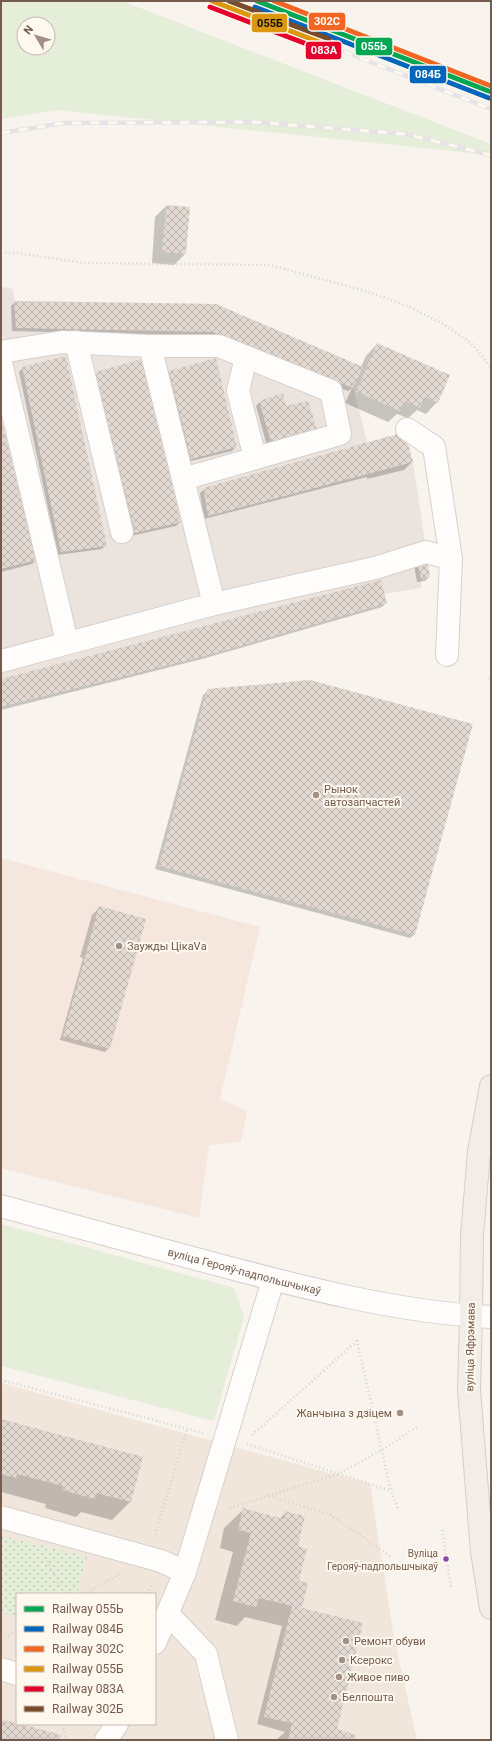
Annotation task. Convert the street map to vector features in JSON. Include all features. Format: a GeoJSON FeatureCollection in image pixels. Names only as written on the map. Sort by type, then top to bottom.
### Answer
{"type":"FeatureCollection","features":[{"type":"Feature","properties":{"kind":"main road","name":"вуліца Яфрэмава"},"geometry":{"type":"LineString","coordinates":[[491,1086],[479,1152],[472,1236],[481,1316],[468,1390],[482,1552],[491,1608]]}},
{"type":"Feature","properties":{"kind":"street"},"geometry":{"type":"LineString","coordinates":[[1,352],[62,342],[150,346],[219,346],[331,391],[340,434],[182,479]]}},
{"type":"Feature","properties":{"kind":"street"},"geometry":{"type":"LineString","coordinates":[[76,342],[122,532]]}},
{"type":"Feature","properties":{"kind":"street"},"geometry":{"type":"LineString","coordinates":[[150,346],[214,604]]}},
{"type":"Feature","properties":{"kind":"street"},"geometry":{"type":"LineString","coordinates":[[246,357],[238,391],[255,458]]}},
{"type":"Feature","properties":{"kind":"street"},"geometry":{"type":"LineString","coordinates":[[1,363],[67,642]]}},
{"type":"Feature","properties":{"kind":"street"},"geometry":{"type":"LineString","coordinates":[[408,429],[434,447],[451,559],[447,655]]}},
{"type":"Feature","properties":{"kind":"street"},"geometry":{"type":"LineString","coordinates":[[1,661],[67,642],[214,604],[375,568],[426,552],[451,559]]}},
{"type":"Feature","properties":{"kind":"street","name":"вуліца Герояў-падпольшчыкаў"},"geometry":{"type":"LineString","coordinates":[[1,1206],[273,1280],[372,1302],[481,1316]]}},
{"type":"Feature","properties":{"kind":"street"},"geometry":{"type":"LineString","coordinates":[[156,1641],[185,1572],[224,1437],[273,1280]]}},
{"type":"Feature","properties":{"kind":"street"},"geometry":{"type":"LineString","coordinates":[[1,1517],[156,1559],[185,1572]]}},
{"type":"Feature","properties":{"kind":"street"},"geometry":{"type":"LineString","coordinates":[[168,1614],[206,1654],[228,1740]]}},
{"type":"Feature","properties":{"kind":"street"},"geometry":{"type":"LineString","coordinates":[[1,1669],[16,1674]]}},
{"type":"Feature","properties":{"kind":"street"},"geometry":{"type":"LineString","coordinates":[[106,1740],[116,1725]]}},
{"type":"Feature","properties":{"kind":"path"},"geometry":{"type":"LineString","coordinates":[[1,253],[18,253],[84,263],[270,265],[369,292],[412,308],[446,325],[474,345],[491,368]]}},
{"type":"Feature","properties":{"kind":"path"},"geometry":{"type":"LineString","coordinates":[[391,1491],[243,1443],[357,1340],[391,1491],[399,1511]]}},
{"type":"Feature","properties":{"kind":"path"},"geometry":{"type":"LineString","coordinates":[[1,1380],[187,1429],[224,1437]]}},
{"type":"Feature","properties":{"kind":"path"},"geometry":{"type":"LineString","coordinates":[[201,1517],[338,1474],[382,1450],[417,1427]]}},
{"type":"Feature","properties":{"kind":"path"},"geometry":{"type":"LineString","coordinates":[[86,1593],[156,1559],[154,1533],[187,1429]]}},
{"type":"Feature","properties":{"kind":"path"},"geometry":{"type":"LineString","coordinates":[[268,1496],[331,1515],[391,1557]]}},
{"type":"Feature","properties":{"kind":"path"},"geometry":{"type":"LineString","coordinates":[[27,1524],[64,1593]]}},
{"type":"Feature","properties":{"kind":"path"},"geometry":{"type":"LineString","coordinates":[[442,1530],[451,1587]]}},
{"type":"Feature","properties":{"kind":"path"},"geometry":{"type":"LineString","coordinates":[[1,1639],[16,1631]]}},
{"type":"Feature","properties":{"kind":"path"},"geometry":{"type":"LineString","coordinates":[[62,1725],[66,1740]]}},
{"type":"Feature","properties":{"kind":"shaded area"},"geometry":{"type":"Polygon","coordinates":[[[1,287],[12,288],[15,301],[216,304],[363,367],[353,388],[375,472],[413,462],[430,577],[421,579],[421,588],[385,594],[206,656],[1,707],[1,287]]]}},
{"type":"Feature","properties":{"kind":"shaded area"},"geometry":{"type":"Polygon","coordinates":[[[1,858],[260,927],[220,1099],[247,1111],[241,1142],[209,1145],[199,1218],[1,1168],[1,858]]]}},
{"type":"Feature","properties":{"kind":"shaded area"},"geometry":{"type":"Polygon","coordinates":[[[1,1383],[370,1484],[394,1638],[417,1740],[1,1740],[1,1383]]]}},
{"type":"Feature","properties":{"kind":"green space"},"geometry":{"type":"Polygon","coordinates":[[[1,1],[122,1],[491,144],[491,155],[57,110],[1,119],[1,1]]]}},
{"type":"Feature","properties":{"kind":"green space"},"geometry":{"type":"Polygon","coordinates":[[[1,1224],[234,1288],[244,1317],[214,1421],[1,1366],[1,1224]]]}},
{"type":"Feature","properties":{"kind":"green space"},"geometry":{"type":"Polygon","coordinates":[[[1,1536],[87,1556],[77,1593],[16,1593],[16,1616],[1,1612],[1,1536]]]}},
{"type":"Feature","properties":{"kind":"building"},"geometry":{"type":"Polygon","coordinates":[[[166,205],[190,207],[186,254],[162,252],[166,205]]]}},
{"type":"Feature","properties":{"kind":"building"},"geometry":{"type":"Polygon","coordinates":[[[14,301],[216,304],[363,367],[353,388],[213,332],[16,328],[14,301]]]}},
{"type":"Feature","properties":{"kind":"building"},"geometry":{"type":"Polygon","coordinates":[[[377,343],[450,375],[438,403],[425,397],[420,408],[405,401],[400,411],[356,392],[377,343]]]}},
{"type":"Feature","properties":{"kind":"building"},"geometry":{"type":"Polygon","coordinates":[[[66,356],[107,546],[61,552],[22,367],[66,356]]]}},
{"type":"Feature","properties":{"kind":"building"},"geometry":{"type":"Polygon","coordinates":[[[216,358],[237,447],[191,459],[169,371],[216,358]]]}},
{"type":"Feature","properties":{"kind":"building"},"geometry":{"type":"Polygon","coordinates":[[[142,359],[181,522],[135,533],[95,372],[142,359]]]}},
{"type":"Feature","properties":{"kind":"building"},"geometry":{"type":"Polygon","coordinates":[[[283,393],[286,406],[308,401],[317,429],[271,442],[259,401],[283,393]]]}},
{"type":"Feature","properties":{"kind":"building"},"geometry":{"type":"Polygon","coordinates":[[[1,419],[37,560],[1,569],[1,419]]]}},
{"type":"Feature","properties":{"kind":"building"},"geometry":{"type":"Polygon","coordinates":[[[405,432],[413,462],[208,516],[203,488],[405,432]]]}},
{"type":"Feature","properties":{"kind":"building"},"geometry":{"type":"Polygon","coordinates":[[[427,559],[430,577],[421,579],[417,560],[427,559]]]}},
{"type":"Feature","properties":{"kind":"building"},"geometry":{"type":"Polygon","coordinates":[[[381,580],[387,603],[206,656],[1,707],[1,679],[381,580]]]}},
{"type":"Feature","properties":{"kind":"building","name":"Рынок автозапчастей"},"geometry":{"type":"Polygon","coordinates":[[[310,680],[473,724],[415,935],[159,866],[207,689],[310,680]]]}},
{"type":"Feature","properties":{"kind":"building"},"geometry":{"type":"Polygon","coordinates":[[[99,906],[146,919],[110,1049],[63,1036],[99,906]]]}},
{"type":"Feature","properties":{"kind":"building"},"geometry":{"type":"Polygon","coordinates":[[[1,1419],[143,1457],[131,1502],[96,1493],[95,1499],[62,1490],[63,1486],[17,1474],[16,1478],[1,1474],[1,1419]]]}},
{"type":"Feature","properties":{"kind":"building"},"geometry":{"type":"Polygon","coordinates":[[[243,1508],[284,1519],[285,1511],[305,1516],[298,1546],[307,1549],[299,1581],[308,1583],[302,1608],[363,1623],[337,1729],[356,1735],[354,1740],[288,1740],[292,1723],[264,1717],[292,1606],[259,1598],[256,1607],[233,1601],[251,1533],[238,1530],[243,1508]]]}},
{"type":"Feature","properties":{"kind":"building"},"geometry":{"type":"Polygon","coordinates":[[[1,1719],[16,1723],[16,1725],[24,1725],[62,1735],[60,1740],[1,1740],[1,1719]]]}},
{"type":"Feature","properties":{"kind":"railway"},"geometry":{"type":"LineString","coordinates":[[327,45],[491,109]]}},
{"type":"Feature","properties":{"kind":"railway"},"geometry":{"type":"LineString","coordinates":[[1,133],[64,123],[254,122],[406,134],[491,155]]}},
{"type":"Feature","properties":{"kind":"rail line","name":"055Б"},"geometry":{"type":"LineString","coordinates":[[212,1],[327,45]]}},
{"type":"Feature","properties":{"kind":"rail line","name":"302Б"},"geometry":{"type":"LineString","coordinates":[[229,1],[329,39]]}},
{"type":"Feature","properties":{"kind":"rail line","name":"055Ь"},"geometry":{"type":"LineString","coordinates":[[257,1],[491,92]]}},
{"type":"Feature","properties":{"kind":"rail line","name":"302С"},"geometry":{"type":"LineString","coordinates":[[274,1],[491,86]]}},
{"type":"Feature","properties":{"kind":"rail line","name":"083А"},"geometry":{"type":"LineString","coordinates":[[210,7],[325,51]]}},
{"type":"Feature","properties":{"kind":"rail line","name":"084Б"},"geometry":{"type":"LineString","coordinates":[[255,7],[489,98]]}},
{"type":"Feature","properties":{"kind":"place","name":"Рынок автозапчастей"},"geometry":{"type":"Point","coordinates":[316,795]}},
{"type":"Feature","properties":{"kind":"place","name":"Заужды ЦікаVа"},"geometry":{"type":"Point","coordinates":[119,946]}},
{"type":"Feature","properties":{"kind":"place","name":"Жанчына з дзіцем"},"geometry":{"type":"Point","coordinates":[400,1413]}},
{"type":"Feature","properties":{"kind":"place","name":"Вуліца Герояў-падпольшчыкаў"},"geometry":{"type":"Point","coordinates":[446,1559]}},
{"type":"Feature","properties":{"kind":"place","name":"Ремонт обуви"},"geometry":{"type":"Point","coordinates":[346,1641]}},
{"type":"Feature","properties":{"kind":"place","name":"Ксерокс"},"geometry":{"type":"Point","coordinates":[342,1660]}},
{"type":"Feature","properties":{"kind":"place","name":"Живое пиво"},"geometry":{"type":"Point","coordinates":[339,1677]}},
{"type":"Feature","properties":{"kind":"place","name":"Белпошта"},"geometry":{"type":"Point","coordinates":[334,1697]}}]}
